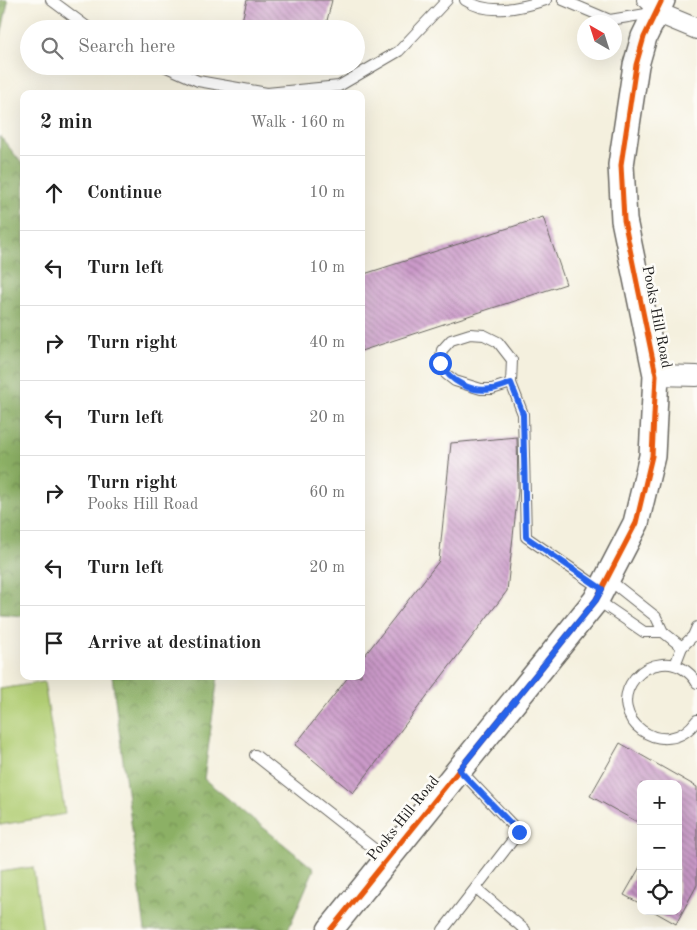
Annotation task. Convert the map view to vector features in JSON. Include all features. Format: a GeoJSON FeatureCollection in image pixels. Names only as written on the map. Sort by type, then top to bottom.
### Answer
{"type":"FeatureCollection","features":[{"type":"Feature","properties":{"kind":"street"},"geometry":{"type":"LineString","coordinates":[[653,4],[697,29]]}},
{"type":"Feature","properties":{"kind":"street","name":"Pooks Hill Road"},"geometry":{"type":"LineString","coordinates":[[330,930],[602,589],[636,523],[652,456],[656,375],[624,220],[621,165],[636,65],[653,4]]}},
{"type":"Feature","properties":{"kind":"street"},"geometry":{"type":"LineString","coordinates":[[656,375],[697,376]]}},
{"type":"Feature","properties":{"kind":"lane"},"geometry":{"type":"LineString","coordinates":[[365,71],[399,51],[447,0]]}},
{"type":"Feature","properties":{"kind":"lane"},"geometry":{"type":"LineString","coordinates":[[465,0],[473,5],[498,10],[530,5],[546,0]]}},
{"type":"Feature","properties":{"kind":"lane"},"geometry":{"type":"LineString","coordinates":[[563,0],[610,20],[653,4]]}},
{"type":"Feature","properties":{"kind":"lane"},"geometry":{"type":"LineString","coordinates":[[52,1],[78,20]]}},
{"type":"Feature","properties":{"kind":"lane"},"geometry":{"type":"LineString","coordinates":[[184,75],[198,81],[250,90]]}},
{"type":"Feature","properties":{"kind":"lane"},"geometry":{"type":"LineString","coordinates":[[297,90],[338,86],[357,75]]}},
{"type":"Feature","properties":{"kind":"lane"},"geometry":{"type":"LineString","coordinates":[[511,383],[492,389],[481,389],[455,381],[446,374],[440,363],[442,350],[451,340],[470,334],[484,336],[498,342],[512,360],[511,383],[523,414],[526,537],[602,589],[656,617],[663,632],[682,647]]}},
{"type":"Feature","properties":{"kind":"lane"},"geometry":{"type":"LineString","coordinates":[[602,589],[644,632],[663,632]]}},
{"type":"Feature","properties":{"kind":"lane"},"geometry":{"type":"LineString","coordinates":[[676,665],[682,647],[693,636],[697,627]]}},
{"type":"Feature","properties":{"kind":"lane"},"geometry":{"type":"LineString","coordinates":[[697,683],[686,670],[676,665],[663,664],[651,666],[640,673],[632,683],[627,694],[627,707],[631,719],[639,729],[650,736],[662,739],[673,738],[683,734],[697,720]]}},
{"type":"Feature","properties":{"kind":"lane"},"geometry":{"type":"LineString","coordinates":[[255,755],[387,859]]}},
{"type":"Feature","properties":{"kind":"lane"},"geometry":{"type":"LineString","coordinates":[[443,930],[519,832],[459,770]]}},
{"type":"Feature","properties":{"kind":"lane"},"geometry":{"type":"LineString","coordinates":[[476,888],[525,930]]}},
{"type":"Feature","properties":{"kind":"green space"},"geometry":{"type":"Polygon","coordinates":[[[0,0],[7,0],[8,2],[0,40],[0,0]]]}},
{"type":"Feature","properties":{"kind":"green space"},"geometry":{"type":"Polygon","coordinates":[[[0,136],[20,161],[20,616],[0,614],[0,136]]]}},
{"type":"Feature","properties":{"kind":"green space"},"geometry":{"type":"Polygon","coordinates":[[[113,680],[217,680],[204,779],[314,869],[288,930],[145,930],[113,680]]]}},
{"type":"Feature","properties":{"kind":"green space"},"geometry":{"type":"Polygon","coordinates":[[[44,682],[65,814],[0,825],[0,689],[44,682]]]}},
{"type":"Feature","properties":{"kind":"green space"},"geometry":{"type":"Polygon","coordinates":[[[33,867],[43,930],[0,930],[0,872],[33,867]]]}},
{"type":"Feature","properties":{"kind":"building"},"geometry":{"type":"Polygon","coordinates":[[[247,0],[332,0],[327,20],[242,20],[247,0]]]}},
{"type":"Feature","properties":{"kind":"building"},"geometry":{"type":"Polygon","coordinates":[[[543,217],[566,284],[365,350],[365,274],[543,217]]]}},
{"type":"Feature","properties":{"kind":"building"},"geometry":{"type":"Polygon","coordinates":[[[517,437],[518,491],[507,591],[353,793],[295,745],[346,680],[365,680],[365,655],[439,561],[451,443],[517,437]]]}},
{"type":"Feature","properties":{"kind":"building"},"geometry":{"type":"Polygon","coordinates":[[[620,743],[697,787],[697,885],[682,913],[682,780],[637,780],[637,822],[590,796],[620,743]]]}},
{"type":"Feature","properties":{"kind":"building"},"geometry":{"type":"Polygon","coordinates":[[[637,872],[637,902],[624,895],[637,872]]]}},
{"type":"Feature","properties":{"kind":"building"},"geometry":{"type":"Polygon","coordinates":[[[660,915],[681,915],[676,924],[660,915]]]}},
{"type":"Feature","properties":{"kind":"cycle path"},"geometry":{"type":"LineString","coordinates":[[330,930],[596,600],[636,523],[652,456],[656,375],[624,220],[621,165],[636,65],[644,37],[662,0]]}},
{"type":"Feature","properties":{"kind":"route"},"geometry":{"type":"LineString","coordinates":[[440,363],[446,374],[455,381],[467,386],[492,389],[511,383],[523,414],[526,537],[602,589],[596,600],[459,770],[519,832]]}}]}
